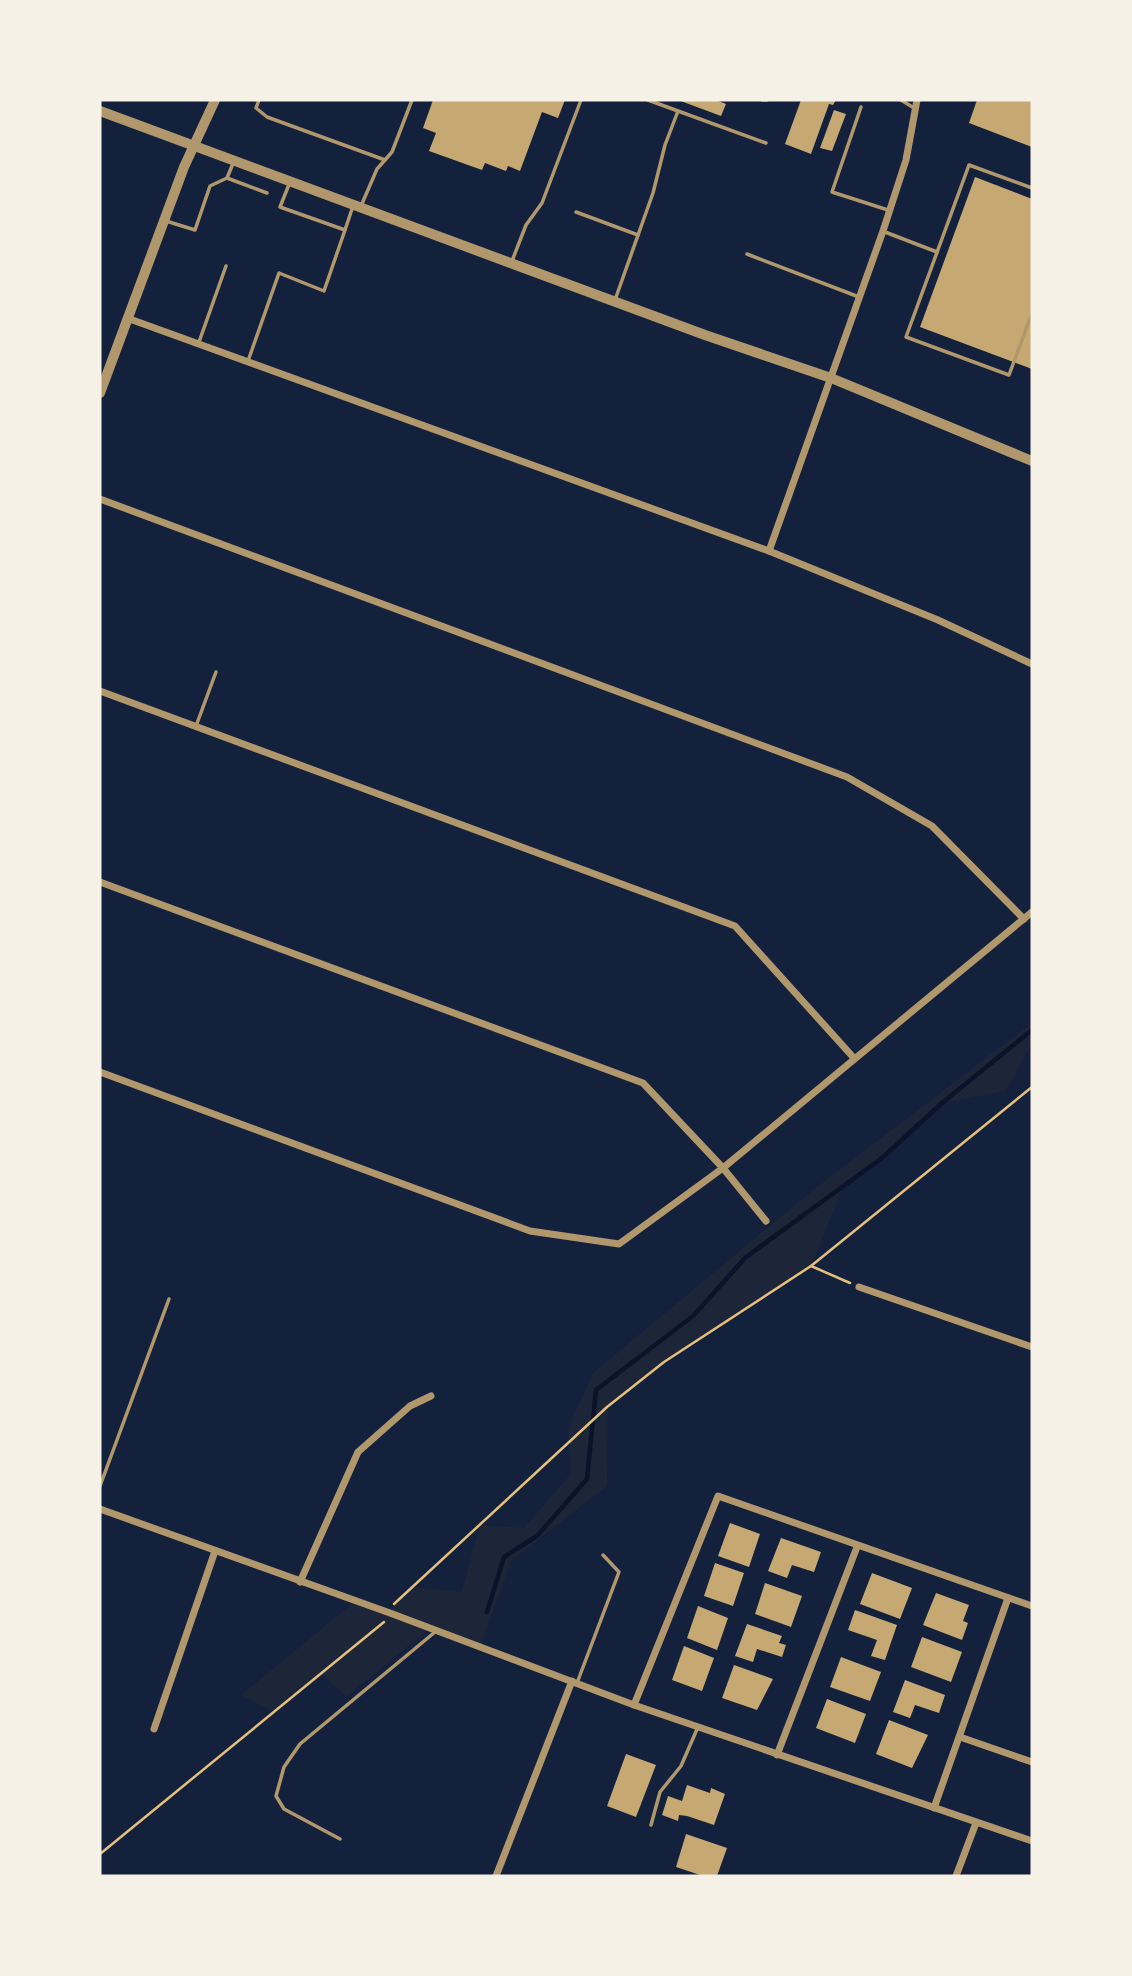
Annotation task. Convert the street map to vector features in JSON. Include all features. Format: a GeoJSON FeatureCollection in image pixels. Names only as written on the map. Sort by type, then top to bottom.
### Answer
{"type":"FeatureCollection","features":[{"type":"Feature","properties":{"kind":"street"},"geometry":{"type":"LineString","coordinates":[[100,393],[164,220],[215,100]]}},
{"type":"Feature","properties":{"kind":"street"},"geometry":{"type":"LineString","coordinates":[[769,551],[883,231],[917,110],[917,100]]}},
{"type":"Feature","properties":{"kind":"street"},"geometry":{"type":"LineString","coordinates":[[100,111],[615,302],[831,377],[1032,461]]}},
{"type":"Feature","properties":{"kind":"street"},"geometry":{"type":"LineString","coordinates":[[127,318],[769,551],[938,620],[1032,664]]}},
{"type":"Feature","properties":{"kind":"street"},"geometry":{"type":"LineString","coordinates":[[100,499],[847,777],[932,825],[1024,919]]}},
{"type":"Feature","properties":{"kind":"street"},"geometry":{"type":"LineString","coordinates":[[100,691],[735,926],[853,1057]]}},
{"type":"Feature","properties":{"kind":"street"},"geometry":{"type":"LineString","coordinates":[[100,882],[643,1083],[723,1168],[766,1221]]}},
{"type":"Feature","properties":{"kind":"street"},"geometry":{"type":"LineString","coordinates":[[100,1072],[530,1231],[619,1244],[723,1168],[853,1057],[1032,912]]}},
{"type":"Feature","properties":{"kind":"street"},"geometry":{"type":"LineString","coordinates":[[859,1287],[1032,1347]]}},
{"type":"Feature","properties":{"kind":"street"},"geometry":{"type":"LineString","coordinates":[[300,1582],[358,1452],[410,1406],[431,1396]]}},
{"type":"Feature","properties":{"kind":"street"},"geometry":{"type":"LineString","coordinates":[[634,1706],[718,1496],[857,1547],[1032,1606]]}},
{"type":"Feature","properties":{"kind":"street"},"geometry":{"type":"LineString","coordinates":[[100,1509],[390,1613],[634,1706],[1032,1842]]}},
{"type":"Feature","properties":{"kind":"street"},"geometry":{"type":"LineString","coordinates":[[777,1755],[857,1547]]}},
{"type":"Feature","properties":{"kind":"street"},"geometry":{"type":"LineString","coordinates":[[154,1729],[215,1551]]}},
{"type":"Feature","properties":{"kind":"street"},"geometry":{"type":"LineString","coordinates":[[934,1808],[1008,1598]]}},
{"type":"Feature","properties":{"kind":"street"},"geometry":{"type":"LineString","coordinates":[[496,1876],[575,1682]]}},
{"type":"Feature","properties":{"kind":"street"},"geometry":{"type":"LineString","coordinates":[[960,1737],[1032,1762]]}},
{"type":"Feature","properties":{"kind":"street"},"geometry":{"type":"LineString","coordinates":[[956,1876],[976,1822]]}},
{"type":"Feature","properties":{"kind":"lane"},"geometry":{"type":"LineString","coordinates":[[259,100],[256,107],[267,117],[385,160]]}},
{"type":"Feature","properties":{"kind":"lane"},"geometry":{"type":"LineString","coordinates":[[247,362],[279,273],[324,291],[345,230],[377,169],[392,152],[412,100]]}},
{"type":"Feature","properties":{"kind":"lane"},"geometry":{"type":"LineString","coordinates":[[511,264],[526,225],[542,203],[580,100]]}},
{"type":"Feature","properties":{"kind":"lane"},"geometry":{"type":"LineString","coordinates":[[648,100],[766,143]]}},
{"type":"Feature","properties":{"kind":"lane"},"geometry":{"type":"LineString","coordinates":[[901,100],[917,110]]}},
{"type":"Feature","properties":{"kind":"lane"},"geometry":{"type":"LineString","coordinates":[[860,107],[832,191],[889,211]]}},
{"type":"Feature","properties":{"kind":"lane"},"geometry":{"type":"LineString","coordinates":[[615,302],[678,111]]}},
{"type":"Feature","properties":{"kind":"lane"},"geometry":{"type":"LineString","coordinates":[[164,220],[195,230],[210,186],[227,178],[235,159]]}},
{"type":"Feature","properties":{"kind":"lane"},"geometry":{"type":"LineString","coordinates":[[1032,188],[969,166],[906,337],[1010,375],[1032,313]]}},
{"type":"Feature","properties":{"kind":"lane"},"geometry":{"type":"LineString","coordinates":[[227,178],[267,193]]}},
{"type":"Feature","properties":{"kind":"lane"},"geometry":{"type":"LineString","coordinates":[[291,180],[280,207],[345,230]]}},
{"type":"Feature","properties":{"kind":"lane"},"geometry":{"type":"LineString","coordinates":[[576,212],[638,235]]}},
{"type":"Feature","properties":{"kind":"lane"},"geometry":{"type":"LineString","coordinates":[[883,231],[937,252]]}},
{"type":"Feature","properties":{"kind":"lane"},"geometry":{"type":"LineString","coordinates":[[747,254],[860,297]]}},
{"type":"Feature","properties":{"kind":"lane"},"geometry":{"type":"LineString","coordinates":[[198,344],[226,266]]}},
{"type":"Feature","properties":{"kind":"lane"},"geometry":{"type":"LineString","coordinates":[[196,726],[216,672]]}},
{"type":"Feature","properties":{"kind":"lane"},"geometry":{"type":"LineString","coordinates":[[100,1486],[169,1298]]}},
{"type":"Feature","properties":{"kind":"lane"},"geometry":{"type":"LineString","coordinates":[[575,1682],[619,1572],[603,1555]]}},
{"type":"Feature","properties":{"kind":"lane"},"geometry":{"type":"LineString","coordinates":[[340,1839],[284,1809],[276,1796],[284,1767],[300,1744],[437,1631]]}},
{"type":"Feature","properties":{"kind":"lane"},"geometry":{"type":"LineString","coordinates":[[651,1825],[660,1792],[681,1766],[698,1727]]}},
{"type":"Feature","properties":{"kind":"path"},"geometry":{"type":"LineString","coordinates":[[100,1854],[386,1620],[395,1603],[572,1442],[607,1406],[664,1362],[811,1266],[1032,1087]]}},
{"type":"Feature","properties":{"kind":"path"},"geometry":{"type":"LineString","coordinates":[[811,1266],[859,1287]]}},
{"type":"Feature","properties":{"kind":"shaded area"},"geometry":{"type":"Polygon","coordinates":[[[1032,1023],[1032,1043],[1006,1091],[942,1103],[882,1158],[843,1187],[811,1266],[664,1362],[608,1406],[607,1486],[511,1561],[480,1647],[430,1628],[346,1697],[321,1673],[272,1711],[241,1695],[353,1603],[390,1613],[395,1603],[412,1587],[462,1592],[480,1525],[524,1528],[571,1474],[568,1428],[593,1373],[813,1190],[1032,1023]]]}},
{"type":"Feature","properties":{"kind":"building"},"geometry":{"type":"Polygon","coordinates":[[[433,100],[565,100],[558,118],[542,112],[520,171],[508,166],[506,171],[485,163],[482,170],[429,151],[436,133],[423,128],[433,100]]]}},
{"type":"Feature","properties":{"kind":"building"},"geometry":{"type":"Polygon","coordinates":[[[678,100],[716,100],[726,104],[721,116],[678,100]]]}},
{"type":"Feature","properties":{"kind":"building"},"geometry":{"type":"Polygon","coordinates":[[[801,100],[836,100],[833,105],[829,104],[811,154],[785,144],[801,100]]]}},
{"type":"Feature","properties":{"kind":"building"},"geometry":{"type":"Polygon","coordinates":[[[977,100],[1032,100],[1032,147],[969,123],[977,100]]]}},
{"type":"Feature","properties":{"kind":"building"},"geometry":{"type":"Polygon","coordinates":[[[834,110],[846,114],[832,151],[820,148],[834,110]]]}},
{"type":"Feature","properties":{"kind":"building"},"geometry":{"type":"Polygon","coordinates":[[[975,177],[1032,199],[1032,369],[920,327],[975,177]]]}},
{"type":"Feature","properties":{"kind":"building"},"geometry":{"type":"Polygon","coordinates":[[[730,1523],[760,1534],[749,1567],[718,1556],[730,1523]]]}},
{"type":"Feature","properties":{"kind":"building"},"geometry":{"type":"Polygon","coordinates":[[[781,1538],[821,1552],[814,1572],[792,1565],[787,1578],[768,1571],[781,1538]]]}},
{"type":"Feature","properties":{"kind":"building"},"geometry":{"type":"Polygon","coordinates":[[[715,1563],[744,1573],[733,1606],[704,1596],[715,1563]]]}},
{"type":"Feature","properties":{"kind":"building"},"geometry":{"type":"Polygon","coordinates":[[[872,1573],[912,1588],[900,1619],[860,1604],[872,1573]]]}},
{"type":"Feature","properties":{"kind":"building"},"geometry":{"type":"Polygon","coordinates":[[[765,1583],[802,1596],[791,1627],[755,1614],[765,1583]]]}},
{"type":"Feature","properties":{"kind":"building"},"geometry":{"type":"Polygon","coordinates":[[[936,1593],[969,1605],[963,1621],[968,1623],[962,1640],[923,1625],[936,1593]]]}},
{"type":"Feature","properties":{"kind":"building"},"geometry":{"type":"Polygon","coordinates":[[[698,1606],[728,1618],[717,1650],[687,1638],[698,1606]]]}},
{"type":"Feature","properties":{"kind":"building"},"geometry":{"type":"Polygon","coordinates":[[[855,1610],[897,1625],[885,1660],[871,1656],[877,1640],[848,1630],[855,1610]]]}},
{"type":"Feature","properties":{"kind":"building"},"geometry":{"type":"Polygon","coordinates":[[[747,1624],[782,1636],[779,1643],[786,1645],[782,1657],[757,1649],[753,1662],[735,1656],[747,1624]]]}},
{"type":"Feature","properties":{"kind":"building"},"geometry":{"type":"Polygon","coordinates":[[[922,1637],[962,1652],[951,1682],[911,1667],[922,1637]]]}},
{"type":"Feature","properties":{"kind":"building"},"geometry":{"type":"Polygon","coordinates":[[[684,1646],[714,1658],[702,1691],[672,1680],[684,1646]]]}},
{"type":"Feature","properties":{"kind":"building"},"geometry":{"type":"Polygon","coordinates":[[[841,1657],[881,1672],[870,1701],[830,1687],[841,1657]]]}},
{"type":"Feature","properties":{"kind":"building"},"geometry":{"type":"Polygon","coordinates":[[[734,1665],[773,1679],[757,1710],[722,1698],[734,1665]]]}},
{"type":"Feature","properties":{"kind":"building"},"geometry":{"type":"Polygon","coordinates":[[[905,1680],[945,1695],[939,1713],[915,1705],[910,1718],[893,1712],[905,1680]]]}},
{"type":"Feature","properties":{"kind":"building"},"geometry":{"type":"Polygon","coordinates":[[[827,1699],[866,1714],[855,1743],[816,1728],[827,1699]]]}},
{"type":"Feature","properties":{"kind":"building"},"geometry":{"type":"Polygon","coordinates":[[[889,1720],[928,1735],[912,1768],[876,1754],[889,1720]]]}},
{"type":"Feature","properties":{"kind":"building"},"geometry":{"type":"Polygon","coordinates":[[[626,1754],[656,1765],[636,1817],[607,1806],[626,1754]]]}},
{"type":"Feature","properties":{"kind":"building"},"geometry":{"type":"Polygon","coordinates":[[[687,1785],[710,1793],[711,1788],[725,1794],[714,1825],[687,1816],[679,1815],[678,1821],[662,1815],[668,1796],[682,1801],[687,1785]]]}},
{"type":"Feature","properties":{"kind":"building"},"geometry":{"type":"Polygon","coordinates":[[[686,1834],[727,1848],[717,1876],[703,1876],[676,1867],[686,1834]]]}},
{"type":"Feature","properties":{"kind":"waterway"},"geometry":{"type":"LineString","coordinates":[[487,1612],[504,1557],[537,1536],[587,1479],[596,1390],[693,1316],[746,1257],[882,1158],[942,1103],[1032,1030]]}}]}
